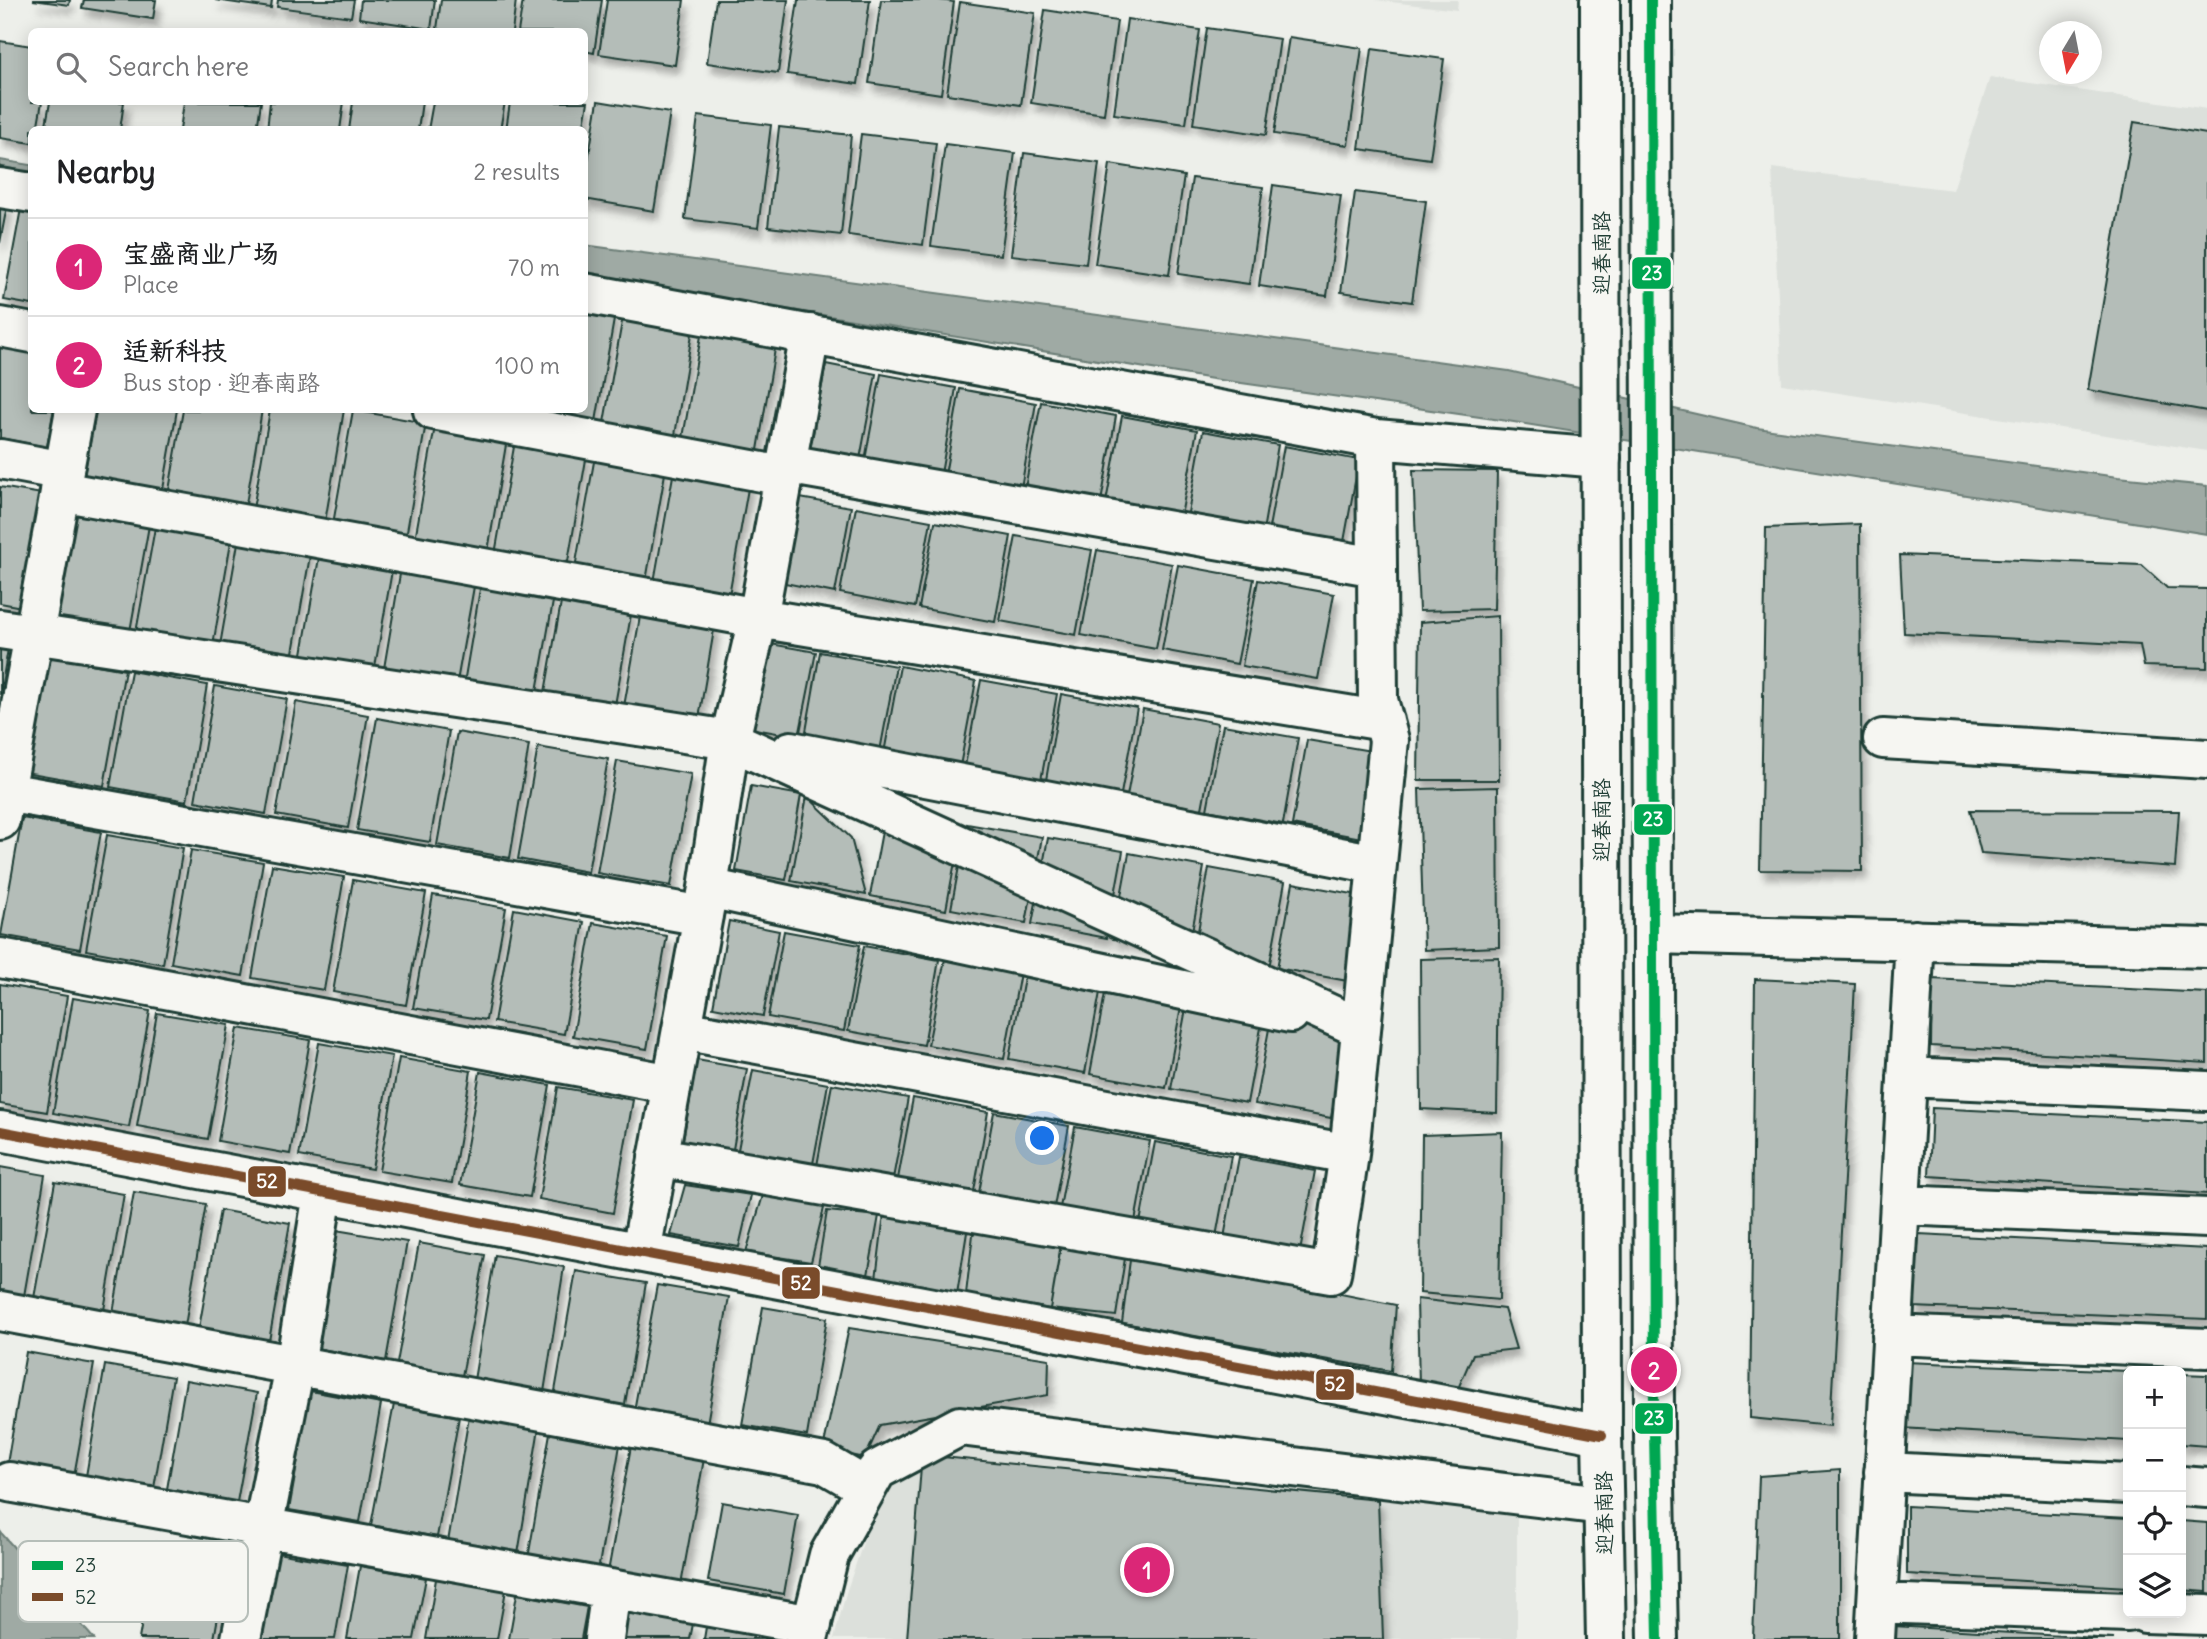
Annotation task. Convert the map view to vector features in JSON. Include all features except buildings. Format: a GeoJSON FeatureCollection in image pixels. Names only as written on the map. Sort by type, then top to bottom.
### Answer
{"type":"FeatureCollection","features":[{"type":"Feature","properties":{"kind":"street","name":"迎春南路"},"geometry":{"type":"LineString","coordinates":[[1600,0],[1602,1435],[1606,1639]]}},
{"type":"Feature","properties":{"kind":"street"},"geometry":{"type":"LineString","coordinates":[[1651,0],[1654,1435],[1658,1639]]}},
{"type":"Feature","properties":{"kind":"street"},"geometry":{"type":"LineString","coordinates":[[0,188],[28,192]]}},
{"type":"Feature","properties":{"kind":"street"},"geometry":{"type":"LineString","coordinates":[[588,294],[1376,439],[1601,458]]}},
{"type":"Feature","properties":{"kind":"street"},"geometry":{"type":"LineString","coordinates":[[0,327],[28,332]]}},
{"type":"Feature","properties":{"kind":"street"},"geometry":{"type":"LineString","coordinates":[[641,1252],[706,902],[730,740],[758,618],[810,334]]}},
{"type":"Feature","properties":{"kind":"street"},"geometry":{"type":"LineString","coordinates":[[74,413],[62,481],[17,632],[2,801],[706,902],[1360,1028]]}},
{"type":"Feature","properties":{"kind":"street"},"geometry":{"type":"LineString","coordinates":[[451,413],[1377,568]]}},
{"type":"Feature","properties":{"kind":"street"},"geometry":{"type":"LineString","coordinates":[[659,1157],[1331,1274],[1349,1154],[1389,740],[1378,700],[1376,439]]}},
{"type":"Feature","properties":{"kind":"street"},"geometry":{"type":"LineString","coordinates":[[0,459],[62,481],[758,618],[1384,721]]}},
{"type":"Feature","properties":{"kind":"street"},"geometry":{"type":"LineString","coordinates":[[17,632],[730,740],[1376,864]]}},
{"type":"Feature","properties":{"kind":"street"},"geometry":{"type":"LineString","coordinates":[[1883,739],[2207,759]]}},
{"type":"Feature","properties":{"kind":"street"},"geometry":{"type":"LineString","coordinates":[[730,740],[1360,1028]]}},
{"type":"Feature","properties":{"kind":"street"},"geometry":{"type":"LineString","coordinates":[[1653,934],[2207,948]]}},
{"type":"Feature","properties":{"kind":"street"},"geometry":{"type":"LineString","coordinates":[[1914,940],[1876,1621],[2123,1612]]}},
{"type":"Feature","properties":{"kind":"street"},"geometry":{"type":"LineString","coordinates":[[0,958],[672,1084]]}},
{"type":"Feature","properties":{"kind":"street"},"geometry":{"type":"LineString","coordinates":[[682,1030],[1349,1154]]}},
{"type":"Feature","properties":{"kind":"street"},"geometry":{"type":"LineString","coordinates":[[1907,1077],[2207,1091]]}},
{"type":"Feature","properties":{"kind":"street"},"geometry":{"type":"LineString","coordinates":[[0,1131],[1602,1435]]}},
{"type":"Feature","properties":{"kind":"street"},"geometry":{"type":"LineString","coordinates":[[248,1604],[295,1366],[323,1193]]}},
{"type":"Feature","properties":{"kind":"street"},"geometry":{"type":"LineString","coordinates":[[1900,1205],[2207,1218]]}},
{"type":"Feature","properties":{"kind":"street"},"geometry":{"type":"LineString","coordinates":[[0,1311],[824,1463],[867,1488]]}},
{"type":"Feature","properties":{"kind":"street"},"geometry":{"type":"LineString","coordinates":[[1892,1335],[2207,1349]]}},
{"type":"Feature","properties":{"kind":"street"},"geometry":{"type":"LineString","coordinates":[[9,1482],[611,1589],[810,1632],[829,1555],[877,1470],[960,1426],[1604,1505]]}},
{"type":"Feature","properties":{"kind":"street"},"geometry":{"type":"LineString","coordinates":[[1884,1472],[2123,1484]]}},
{"type":"Feature","properties":{"kind":"street"},"geometry":{"type":"LineString","coordinates":[[2186,1486],[2207,1488]]}},
{"type":"Feature","properties":{"kind":"street"},"geometry":{"type":"LineString","coordinates":[[604,1639],[611,1589]]}},
{"type":"Feature","properties":{"kind":"street"},"geometry":{"type":"LineString","coordinates":[[2186,1614],[2207,1615]]}},
{"type":"Feature","properties":{"kind":"shaded area"},"geometry":{"type":"Polygon","coordinates":[[[1375,0],[1458,0],[1457,10],[1375,0]]]}},
{"type":"Feature","properties":{"kind":"shaded area"},"geometry":{"type":"Polygon","coordinates":[[[1990,77],[2207,109],[2207,451],[1782,384],[1772,168],[1953,190],[1990,77]]]}},
{"type":"Feature","properties":{"kind":"shaded area"},"geometry":{"type":"Polygon","coordinates":[[[0,160],[28,165],[28,185],[0,180],[0,160]]]}},
{"type":"Feature","properties":{"kind":"shaded area"},"geometry":{"type":"Polygon","coordinates":[[[588,246],[1509,371],[1757,428],[2118,477],[2207,486],[2207,534],[1501,420],[1213,379],[588,276],[588,246]]]}},
{"type":"Feature","properties":{"kind":"shaded area"},"geometry":{"type":"Polygon","coordinates":[[[971,1437],[1517,1511],[1517,1639],[834,1639],[846,1593],[879,1496],[900,1470],[971,1437]]]}},
{"type":"Feature","properties":{"kind":"shaded area"},"geometry":{"type":"Polygon","coordinates":[[[0,1531],[18,1552],[18,1622],[79,1622],[94,1639],[0,1639],[0,1531]]]}},
{"type":"Feature","properties":{"kind":"transit line","name":"23"},"geometry":{"type":"LineString","coordinates":[[1651,0],[1654,1435],[1658,1639]]}},
{"type":"Feature","properties":{"kind":"transit line","name":"52"},"geometry":{"type":"LineString","coordinates":[[0,1131],[1602,1435]]}},
{"type":"Feature","properties":{"kind":"place","name":"适新科技"},"geometry":{"type":"Point","coordinates":[1654,1370]}},
{"type":"Feature","properties":{"kind":"place","name":"宝盛商业广场"},"geometry":{"type":"Point","coordinates":[1147,1570]}}]}
